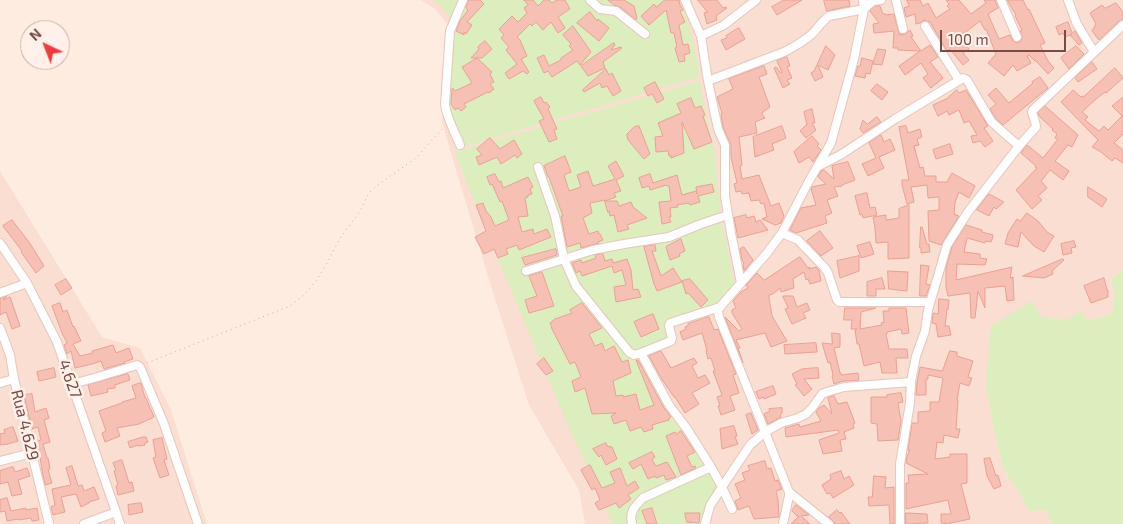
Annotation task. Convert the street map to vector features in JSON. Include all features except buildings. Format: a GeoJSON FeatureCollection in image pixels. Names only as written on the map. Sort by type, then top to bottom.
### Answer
{"type":"FeatureCollection","features":[{"type":"Feature","properties":{"kind":"street"},"geometry":{"type":"LineString","coordinates":[[460,145],[446,112],[445,104],[450,32],[463,0]]}},
{"type":"Feature","properties":{"kind":"street"},"geometry":{"type":"LineString","coordinates":[[590,0],[600,9],[616,11],[645,34]]}},
{"type":"Feature","properties":{"kind":"street"},"geometry":{"type":"LineString","coordinates":[[685,0],[701,36],[718,129],[724,145],[725,196],[741,283]]}},
{"type":"Feature","properties":{"kind":"street"},"geometry":{"type":"LineString","coordinates":[[701,36],[724,25],[756,0]]}},
{"type":"Feature","properties":{"kind":"street"},"geometry":{"type":"LineString","coordinates":[[782,524],[789,492],[718,312],[720,307],[768,253],[782,233],[808,181],[831,143],[854,59],[864,9],[863,0]]}},
{"type":"Feature","properties":{"kind":"street"},"geometry":{"type":"LineString","coordinates":[[708,81],[794,47],[813,33],[829,16],[864,9],[873,1],[881,0]]}},
{"type":"Feature","properties":{"kind":"street"},"geometry":{"type":"LineString","coordinates":[[896,0],[903,29]]}},
{"type":"Feature","properties":{"kind":"street"},"geometry":{"type":"LineString","coordinates":[[1001,0],[1017,37]]}},
{"type":"Feature","properties":{"kind":"street"},"geometry":{"type":"LineString","coordinates":[[1068,0],[1078,24],[1094,52]]}},
{"type":"Feature","properties":{"kind":"street"},"geometry":{"type":"LineString","coordinates":[[925,26],[959,80]]}},
{"type":"Feature","properties":{"kind":"street"},"geometry":{"type":"LineString","coordinates":[[900,524],[900,464],[909,410],[911,382],[916,356],[925,331],[930,302],[947,245],[968,212],[1036,127],[1032,115],[1033,110],[1123,26]]}},
{"type":"Feature","properties":{"kind":"street"},"geometry":{"type":"LineString","coordinates":[[817,167],[842,154],[962,78],[967,80],[991,121],[1019,146]]}},
{"type":"Feature","properties":{"kind":"street"},"geometry":{"type":"LineString","coordinates":[[538,167],[555,216],[564,259],[576,286],[629,352],[634,355],[671,340],[670,323],[720,307]]}},
{"type":"Feature","properties":{"kind":"street"},"geometry":{"type":"LineString","coordinates":[[526,272],[592,250],[669,237],[728,215]]}},
{"type":"Feature","properties":{"kind":"street"},"geometry":{"type":"LineString","coordinates":[[782,233],[798,240],[825,268],[839,302],[930,302]]}},
{"type":"Feature","properties":{"kind":"street","name":"4.627"},"geometry":{"type":"LineString","coordinates":[[0,243],[27,283],[56,342],[120,524]]}},
{"type":"Feature","properties":{"kind":"street"},"geometry":{"type":"LineString","coordinates":[[0,293],[27,283]]}},
{"type":"Feature","properties":{"kind":"street","name":"Rua 4.629"},"geometry":{"type":"LineString","coordinates":[[0,328],[10,355],[48,524]]}},
{"type":"Feature","properties":{"kind":"street"},"geometry":{"type":"LineString","coordinates":[[641,353],[669,405],[711,467],[732,508]]}},
{"type":"Feature","properties":{"kind":"street"},"geometry":{"type":"LineString","coordinates":[[72,384],[137,365],[140,366],[164,424],[198,524]]}},
{"type":"Feature","properties":{"kind":"street"},"geometry":{"type":"LineString","coordinates":[[0,383],[14,379]]}},
{"type":"Feature","properties":{"kind":"street"},"geometry":{"type":"LineString","coordinates":[[705,524],[710,506],[722,487],[750,445],[765,432],[781,423],[806,414],[822,394],[827,392],[844,387],[911,382]]}},
{"type":"Feature","properties":{"kind":"street"},"geometry":{"type":"LineString","coordinates":[[0,461],[32,453]]}},
{"type":"Feature","properties":{"kind":"street"},"geometry":{"type":"LineString","coordinates":[[632,524],[631,512],[643,498],[711,467]]}},
{"type":"Feature","properties":{"kind":"street"},"geometry":{"type":"LineString","coordinates":[[789,492],[829,524]]}},
{"type":"Feature","properties":{"kind":"street"},"geometry":{"type":"LineString","coordinates":[[84,524],[116,512]]}},
{"type":"Feature","properties":{"kind":"path"},"geometry":{"type":"LineString","coordinates":[[140,366],[290,306],[304,295],[328,263],[339,240],[360,211],[369,193],[417,157],[449,122],[449,118]]}},
{"type":"Feature","properties":{"kind":"shaded area"},"geometry":{"type":"Polygon","coordinates":[[[421,0],[1123,0],[1123,270],[1111,279],[1115,294],[1112,315],[1087,320],[1081,312],[1067,319],[1041,318],[986,387],[1003,468],[1029,511],[1048,510],[1052,524],[585,524],[579,490],[529,405],[442,123],[449,26],[435,9],[421,0]]]}},
{"type":"Feature","properties":{"kind":"shaded area"},"geometry":{"type":"Polygon","coordinates":[[[0,171],[102,337],[140,348],[171,410],[207,524],[0,524],[0,171]]]}},
{"type":"Feature","properties":{"kind":"green space"},"geometry":{"type":"Polygon","coordinates":[[[432,0],[680,0],[692,38],[699,77],[456,149],[449,122],[447,94],[451,20],[442,7],[432,0]]]}},
{"type":"Feature","properties":{"kind":"green space"},"geometry":{"type":"Polygon","coordinates":[[[700,81],[715,152],[720,214],[734,282],[728,294],[716,306],[671,322],[669,339],[639,352],[721,487],[705,524],[613,524],[564,416],[455,152],[700,81]]]}},
{"type":"Feature","properties":{"kind":"green space"},"geometry":{"type":"Polygon","coordinates":[[[1123,270],[1123,524],[1052,524],[1047,510],[1029,511],[1003,468],[986,387],[991,326],[1032,301],[1042,318],[1067,319],[1081,311],[1087,320],[1112,315],[1115,294],[1111,279],[1123,270]]]}}]}
